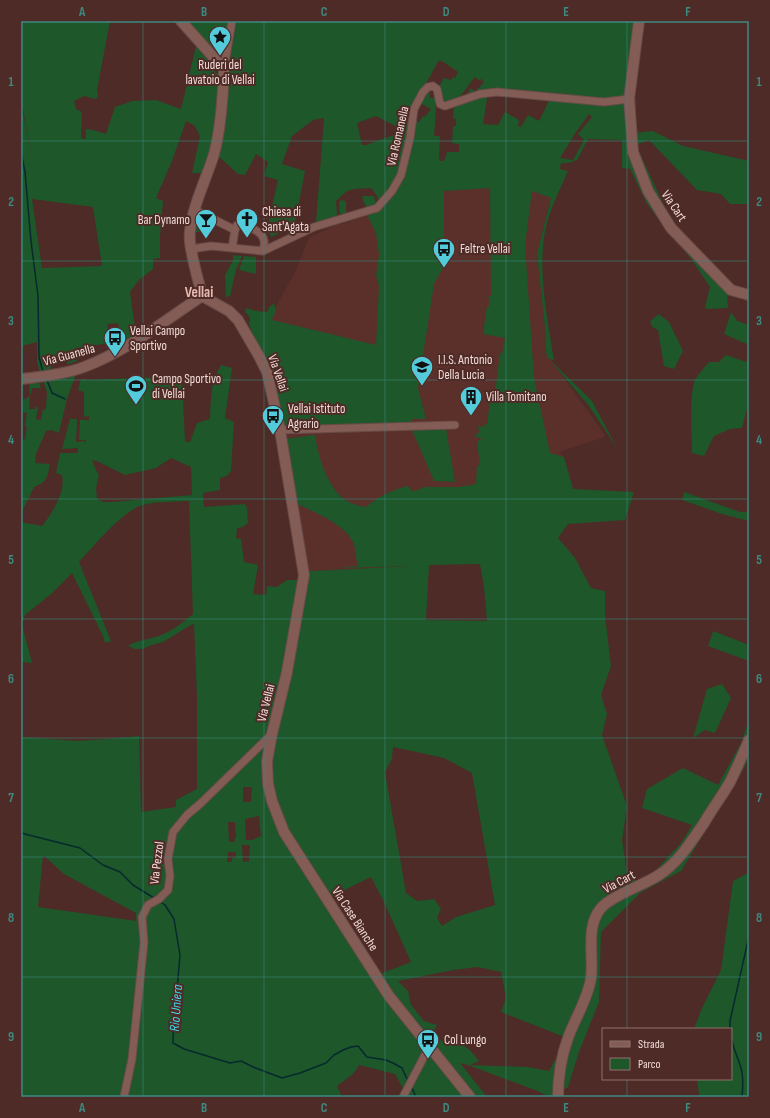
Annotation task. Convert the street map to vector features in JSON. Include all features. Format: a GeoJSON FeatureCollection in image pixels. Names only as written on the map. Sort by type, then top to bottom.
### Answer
{"type":"FeatureCollection","features":[{"type":"Feature","properties":{"kind":"street"},"geometry":{"type":"LineString","coordinates":[[181,21],[224,69]]}},
{"type":"Feature","properties":{"kind":"street"},"geometry":{"type":"LineString","coordinates":[[202,296],[190,242],[191,224],[216,147],[223,96],[224,69],[232,21]]}},
{"type":"Feature","properties":{"kind":"street","name":"Via Cart"},"geometry":{"type":"LineString","coordinates":[[639,21],[629,100],[633,152],[648,191],[671,228],[731,290],[749,295]]}},
{"type":"Feature","properties":{"kind":"street","name":"Via Romanella"},"geometry":{"type":"LineString","coordinates":[[263,251],[314,227],[377,208],[392,191],[401,175],[410,138],[414,109],[423,92],[428,87],[433,86],[437,89],[440,104],[445,106],[480,94],[497,92],[604,102],[629,100]]}},
{"type":"Feature","properties":{"kind":"street"},"geometry":{"type":"LineString","coordinates":[[195,210],[235,230]]}},
{"type":"Feature","properties":{"kind":"street"},"geometry":{"type":"LineString","coordinates":[[191,248],[212,246],[232,248],[263,251],[264,240],[258,231],[242,224],[237,225],[232,248]]}},
{"type":"Feature","properties":{"kind":"street","name":"Via Guanella"},"geometry":{"type":"LineString","coordinates":[[21,379],[79,369],[106,358],[146,334],[202,296]]}},
{"type":"Feature","properties":{"kind":"street","name":"Via Vellai"},"geometry":{"type":"LineString","coordinates":[[202,296],[229,311],[238,320],[267,372],[280,430],[304,575],[287,672],[272,734]]}},
{"type":"Feature","properties":{"kind":"street"},"geometry":{"type":"LineString","coordinates":[[280,430],[455,425]]}},
{"type":"Feature","properties":{"kind":"street","name":"Via Pezzol"},"geometry":{"type":"LineString","coordinates":[[124,1097],[132,1059],[144,942],[142,917],[148,905],[156,901],[168,890],[170,876],[168,859],[173,832],[187,815],[272,734]]}},
{"type":"Feature","properties":{"kind":"street","name":"Via Case Bianche"},"geometry":{"type":"LineString","coordinates":[[272,734],[267,761],[268,784],[272,801],[284,832],[388,996],[470,1097]]}},
{"type":"Feature","properties":{"kind":"street","name":"Via Cart"},"geometry":{"type":"LineString","coordinates":[[558,1097],[558,1082],[568,1037],[589,990],[591,978],[592,938],[595,917],[602,907],[611,901],[659,876],[672,866],[689,845],[730,782],[749,740]]}},
{"type":"Feature","properties":{"kind":"street"},"geometry":{"type":"LineString","coordinates":[[403,1097],[429,1047]]}},
{"type":"Feature","properties":{"kind":"shaded area","name":"I.I.S. Antonio Della Lucia"},"geometry":{"type":"Polygon","coordinates":[[[501,186],[529,190],[551,197],[537,253],[545,328],[546,353],[605,435],[602,438],[559,452],[564,457],[573,489],[557,542],[561,559],[312,571],[305,570],[269,319],[295,272],[309,238],[335,225],[347,223],[374,212],[391,197],[466,188],[501,186]]]}},
{"type":"Feature","properties":{"kind":"green space"},"geometry":{"type":"Polygon","coordinates":[[[21,21],[110,21],[97,90],[98,96],[96,99],[84,96],[74,101],[76,109],[82,112],[81,138],[86,139],[86,129],[106,134],[115,107],[132,101],[156,100],[181,109],[196,46],[211,64],[220,79],[216,133],[204,175],[200,173],[192,173],[200,136],[195,126],[186,121],[172,161],[156,198],[163,201],[160,258],[153,259],[153,269],[140,279],[130,292],[136,335],[122,343],[118,323],[107,324],[110,343],[75,348],[77,361],[69,364],[64,361],[53,363],[49,371],[40,373],[37,361],[37,342],[21,346],[21,102],[32,160],[21,97],[21,21]],[[32,199],[42,268],[102,266],[93,207],[32,199]]]}},
{"type":"Feature","properties":{"kind":"green space"},"geometry":{"type":"Polygon","coordinates":[[[184,21],[229,21],[225,45],[223,48],[226,55],[218,58],[184,21]]]}},
{"type":"Feature","properties":{"kind":"green space"},"geometry":{"type":"Polygon","coordinates":[[[234,21],[635,21],[629,81],[636,100],[634,133],[653,131],[683,146],[749,161],[749,203],[730,204],[721,194],[697,190],[649,140],[636,145],[668,214],[679,232],[726,279],[728,308],[707,309],[705,307],[710,287],[692,260],[647,204],[630,169],[622,168],[622,140],[588,139],[577,160],[568,163],[561,163],[560,169],[568,171],[550,213],[545,230],[543,248],[543,286],[554,360],[549,359],[592,401],[617,448],[589,406],[548,358],[546,353],[545,328],[537,253],[551,198],[532,191],[525,245],[534,378],[550,453],[564,457],[573,489],[634,492],[625,520],[568,524],[558,538],[575,558],[591,588],[605,591],[605,615],[611,666],[601,695],[607,714],[602,735],[627,806],[622,840],[627,874],[643,884],[681,843],[692,825],[642,808],[647,789],[683,768],[718,785],[742,741],[749,719],[749,757],[744,768],[681,871],[640,893],[601,932],[599,1002],[579,1052],[568,1087],[550,1097],[535,1090],[460,1063],[487,1097],[403,1097],[405,1092],[395,1074],[359,1065],[353,1074],[337,1086],[342,1097],[21,1097],[21,737],[78,741],[139,736],[141,812],[176,807],[176,800],[197,789],[197,698],[194,624],[163,642],[142,649],[135,649],[128,646],[135,642],[166,633],[193,614],[189,501],[154,503],[135,508],[109,529],[79,562],[111,641],[105,643],[72,573],[51,594],[25,615],[22,625],[32,663],[21,662],[21,522],[42,526],[57,502],[63,482],[62,475],[56,473],[60,453],[78,453],[78,448],[62,449],[70,419],[77,419],[76,442],[85,441],[86,446],[86,440],[79,440],[80,420],[89,420],[89,416],[84,417],[84,392],[78,390],[81,379],[88,380],[182,376],[185,442],[190,442],[197,423],[210,419],[213,384],[217,371],[221,365],[232,368],[225,418],[234,422],[231,471],[227,476],[220,478],[220,490],[203,493],[204,507],[245,504],[247,508],[248,523],[243,527],[237,528],[236,538],[241,539],[244,562],[258,565],[253,594],[266,595],[267,586],[277,587],[287,580],[297,580],[300,591],[267,761],[305,570],[312,571],[411,566],[339,568],[358,566],[353,542],[349,535],[336,524],[295,503],[284,439],[315,435],[322,464],[337,492],[351,503],[366,507],[386,494],[408,486],[412,491],[415,491],[425,487],[459,487],[476,484],[477,466],[480,465],[477,441],[481,440],[480,437],[475,438],[476,434],[479,433],[478,426],[484,427],[485,424],[488,423],[490,399],[494,400],[500,353],[502,354],[505,338],[483,334],[487,306],[489,306],[490,301],[488,296],[491,296],[490,188],[444,191],[444,266],[434,284],[418,388],[426,419],[411,419],[411,423],[283,428],[252,336],[248,321],[250,322],[250,318],[245,311],[246,308],[267,312],[269,307],[274,303],[276,312],[272,320],[376,345],[379,286],[376,275],[379,255],[376,233],[367,215],[374,212],[394,196],[393,195],[406,172],[414,121],[419,122],[431,109],[420,103],[429,89],[430,98],[435,98],[436,111],[434,136],[440,136],[439,161],[444,161],[447,152],[459,152],[459,144],[452,143],[453,126],[456,126],[456,119],[453,118],[454,105],[488,93],[483,124],[498,125],[505,112],[519,120],[518,126],[521,127],[528,115],[539,121],[551,97],[571,99],[566,94],[484,89],[465,97],[471,88],[475,92],[484,82],[475,77],[457,99],[447,103],[441,102],[439,86],[444,78],[451,80],[453,77],[455,78],[458,72],[439,60],[410,112],[405,111],[404,117],[409,118],[408,138],[400,175],[380,202],[374,191],[370,188],[347,191],[336,201],[337,215],[317,224],[316,223],[324,118],[313,120],[292,136],[282,164],[305,171],[293,234],[289,237],[286,230],[271,237],[269,232],[266,233],[278,180],[264,176],[268,162],[256,154],[245,175],[238,174],[217,155],[228,55],[234,21]],[[589,114],[560,158],[573,160],[584,140],[578,134],[592,117],[589,114]],[[376,116],[357,123],[362,145],[366,145],[405,131],[376,116]],[[171,458],[156,468],[125,475],[92,460],[99,475],[96,488],[97,499],[104,502],[112,502],[192,495],[191,467],[171,458]],[[480,564],[429,565],[426,620],[487,621],[480,564]],[[393,747],[392,759],[385,772],[406,893],[417,901],[434,899],[441,909],[437,918],[442,926],[456,917],[495,905],[472,773],[444,758],[393,747]],[[243,787],[243,802],[251,802],[252,787],[243,787]],[[259,816],[245,819],[246,840],[252,840],[261,836],[259,816]],[[228,822],[229,842],[235,842],[235,822],[228,822]],[[242,845],[243,862],[249,861],[250,845],[242,845]],[[228,852],[227,862],[232,862],[232,858],[235,858],[236,852],[228,852]],[[43,855],[38,907],[136,921],[136,913],[64,874],[43,855]],[[371,877],[326,899],[375,976],[411,962],[371,877]],[[478,967],[453,970],[398,981],[408,991],[411,1005],[424,1021],[437,1025],[431,1036],[444,1042],[457,1041],[470,1050],[479,1061],[470,1065],[528,1067],[549,1071],[567,1038],[501,1012],[506,998],[501,972],[478,967]]]}},
{"type":"Feature","properties":{"kind":"green space"},"geometry":{"type":"Polygon","coordinates":[[[362,196],[374,196],[376,205],[368,209],[362,196]]]}},
{"type":"Feature","properties":{"kind":"green space"},"geometry":{"type":"Polygon","coordinates":[[[341,200],[346,201],[346,213],[340,214],[339,203],[341,200]]]}},
{"type":"Feature","properties":{"kind":"green space"},"geometry":{"type":"Polygon","coordinates":[[[198,214],[215,222],[214,227],[208,226],[205,232],[195,232],[198,214]]]}},
{"type":"Feature","properties":{"kind":"green space"},"geometry":{"type":"Polygon","coordinates":[[[233,255],[242,256],[236,270],[230,296],[226,297],[225,275],[233,260],[233,255]]]}},
{"type":"Feature","properties":{"kind":"green space"},"geometry":{"type":"Polygon","coordinates":[[[244,256],[256,257],[256,274],[239,270],[244,256]]]}},
{"type":"Feature","properties":{"kind":"green space"},"geometry":{"type":"Polygon","coordinates":[[[731,312],[737,321],[749,325],[749,345],[724,334],[731,312]]]}},
{"type":"Feature","properties":{"kind":"green space"},"geometry":{"type":"Polygon","coordinates":[[[659,314],[669,322],[683,351],[674,369],[664,366],[658,330],[652,327],[650,321],[659,314]]]}},
{"type":"Feature","properties":{"kind":"green space"},"geometry":{"type":"Polygon","coordinates":[[[726,355],[746,362],[749,358],[749,401],[742,428],[730,429],[714,436],[704,456],[692,453],[691,405],[695,380],[709,362],[719,362],[726,355]]]}},
{"type":"Feature","properties":{"kind":"green space"},"geometry":{"type":"Polygon","coordinates":[[[74,375],[75,377],[67,399],[59,433],[51,430],[46,431],[36,454],[35,463],[50,464],[47,476],[42,483],[34,487],[21,514],[21,440],[25,439],[27,427],[25,427],[27,413],[22,412],[23,399],[27,399],[27,397],[30,396],[29,409],[35,409],[38,407],[36,419],[41,420],[43,409],[45,410],[46,408],[47,392],[43,381],[46,379],[49,385],[47,379],[74,375]]]}},
{"type":"Feature","properties":{"kind":"green space"},"geometry":{"type":"Polygon","coordinates":[[[38,380],[41,388],[32,388],[30,394],[29,381],[38,380]]]}},
{"type":"Feature","properties":{"kind":"green space"},"geometry":{"type":"Polygon","coordinates":[[[446,429],[455,482],[434,481],[412,430],[446,429]]]}},
{"type":"Feature","properties":{"kind":"green space"},"geometry":{"type":"Polygon","coordinates":[[[684,492],[740,512],[749,512],[749,521],[722,514],[682,500],[684,492]]]}},
{"type":"Feature","properties":{"kind":"green space"},"geometry":{"type":"Polygon","coordinates":[[[713,631],[749,645],[749,661],[708,646],[713,631]]]}},
{"type":"Feature","properties":{"kind":"green space"},"geometry":{"type":"Polygon","coordinates":[[[722,684],[731,698],[715,733],[705,730],[693,738],[707,689],[722,684]]]}},
{"type":"Feature","properties":{"kind":"green space"},"geometry":{"type":"Polygon","coordinates":[[[749,870],[749,1097],[702,1097],[699,1095],[697,1080],[732,1080],[732,1028],[694,1028],[702,1008],[721,970],[733,881],[748,873],[749,870]]]}},
{"type":"Feature","properties":{"kind":"waterway"},"geometry":{"type":"LineString","coordinates":[[21,152],[25,172],[31,241],[38,296],[39,357],[43,372]]}},
{"type":"Feature","properties":{"kind":"waterway"},"geometry":{"type":"LineString","coordinates":[[47,380],[52,393],[65,399]]}},
{"type":"Feature","properties":{"kind":"waterway","name":"Rio Uniera"},"geometry":{"type":"LineString","coordinates":[[21,833],[80,848],[103,865],[120,872],[133,885],[154,898]]}},
{"type":"Feature","properties":{"kind":"waterway","name":"Rio Uniera"},"geometry":{"type":"LineString","coordinates":[[159,901],[165,905],[174,919],[180,955],[174,1013],[173,1043],[184,1049],[230,1063],[241,1061],[282,1078],[326,1063],[334,1055],[343,1050],[358,1046],[367,1057],[386,1060],[402,1068],[408,1081]]}},
{"type":"Feature","properties":{"kind":"waterway"},"geometry":{"type":"LineString","coordinates":[[730,1028],[730,1021],[749,936]]}},
{"type":"Feature","properties":{"kind":"waterway"},"geometry":{"type":"LineString","coordinates":[[732,1039],[733,1047],[742,1073],[742,1097]]}},
{"type":"Feature","properties":{"kind":"waterway","name":"Rio Uniera"},"geometry":{"type":"LineString","coordinates":[[411,1086],[416,1097]]}},
{"type":"Feature","properties":{"kind":"place","name":"Ruderi del lavatoio di Vellai"},"geometry":{"type":"Point","coordinates":[220,56]}},
{"type":"Feature","properties":{"kind":"place","name":"Chiesa di Sant'Agata"},"geometry":{"type":"Point","coordinates":[247,238]}},
{"type":"Feature","properties":{"kind":"place","name":"Bar Dynamo"},"geometry":{"type":"Point","coordinates":[206,240]}},
{"type":"Feature","properties":{"kind":"place","name":"Feltre Vellai"},"geometry":{"type":"Point","coordinates":[444,268]}},
{"type":"Feature","properties":{"kind":"place","name":"Vellai Campo Sportivo"},"geometry":{"type":"Point","coordinates":[115,358]}},
{"type":"Feature","properties":{"kind":"place","name":"I.I.S. Antonio Della Lucia"},"geometry":{"type":"Point","coordinates":[422,386]}},
{"type":"Feature","properties":{"kind":"place","name":"Campo Sportivo di Vellai"},"geometry":{"type":"Point","coordinates":[136,406]}},
{"type":"Feature","properties":{"kind":"place","name":"Villa Tomitano"},"geometry":{"type":"Point","coordinates":[471,416]}},
{"type":"Feature","properties":{"kind":"place","name":"Vellai Istituto Agrario"},"geometry":{"type":"Point","coordinates":[273,436]}},
{"type":"Feature","properties":{"kind":"place","name":"Col Lungo"},"geometry":{"type":"Point","coordinates":[428,1060]}},
{"type":"Feature","properties":{"kind":"district","name":"Vellai"},"geometry":{"type":"Point","coordinates":[199,292]}}]}
